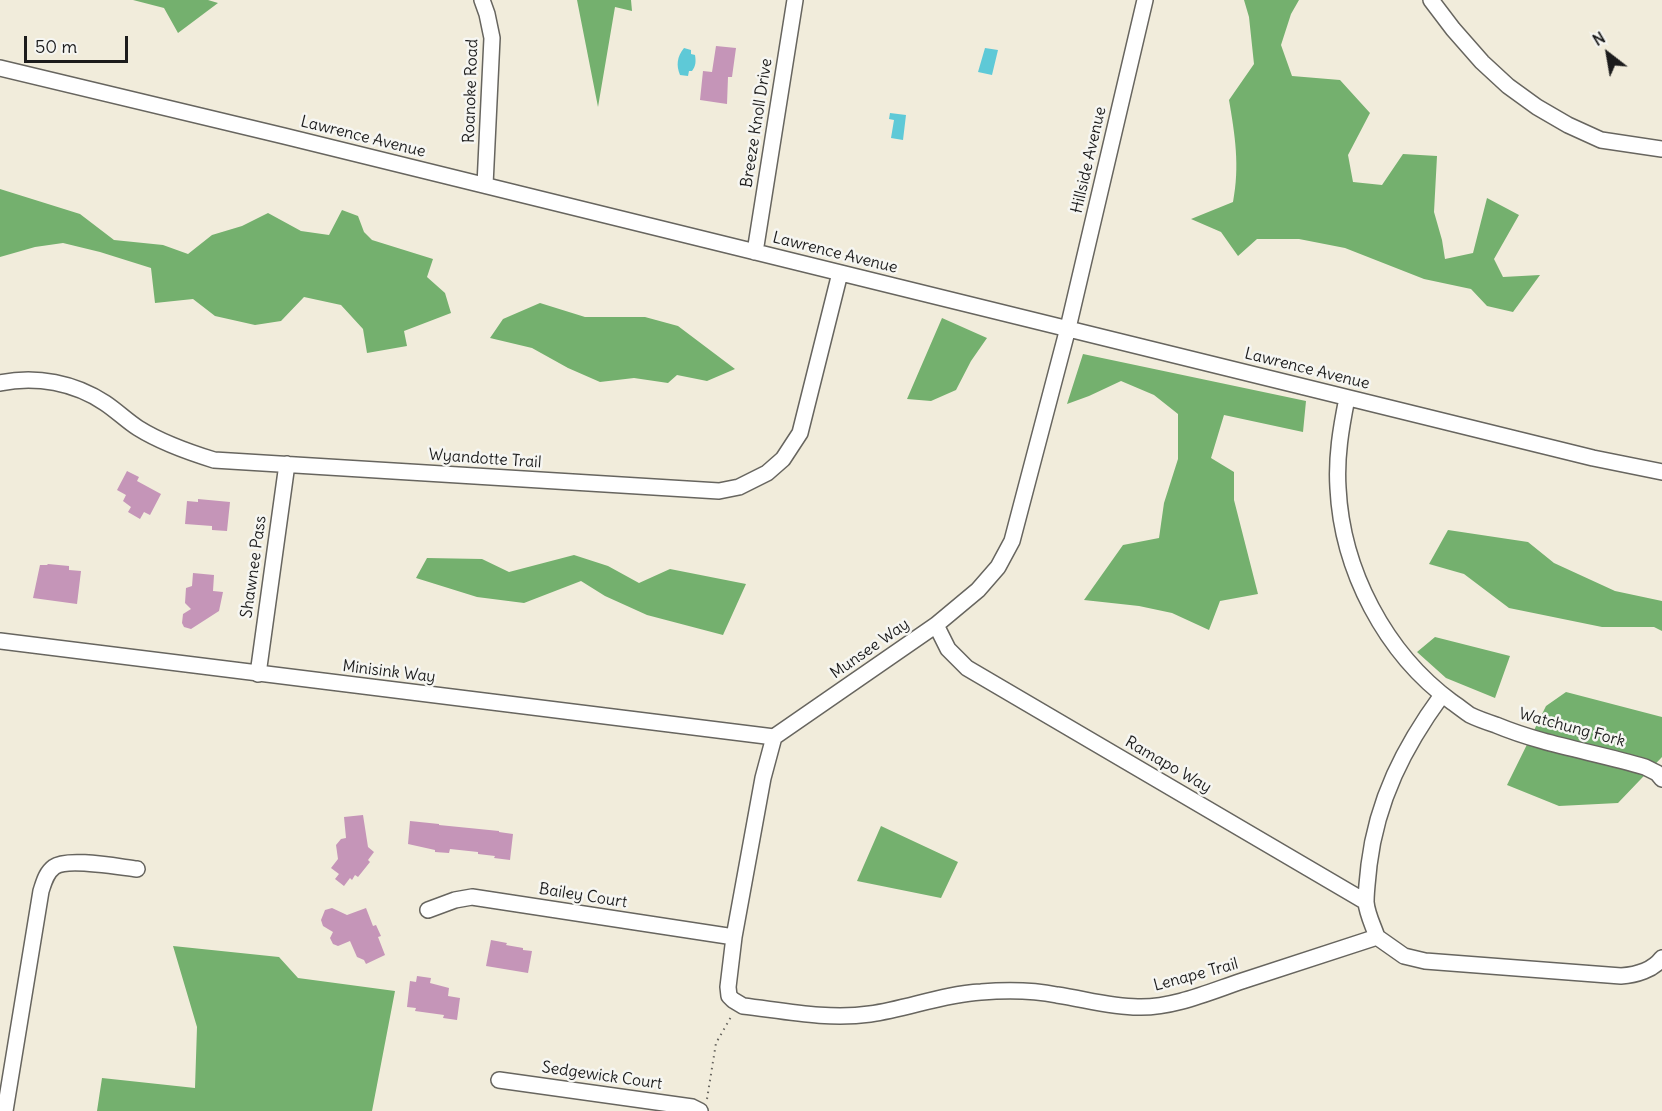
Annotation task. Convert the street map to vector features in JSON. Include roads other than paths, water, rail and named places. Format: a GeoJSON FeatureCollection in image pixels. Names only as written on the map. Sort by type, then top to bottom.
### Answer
{"type":"FeatureCollection","features":[{"type":"Feature","properties":{"kind":"street","name":"Roanoke Road"},"geometry":{"type":"LineString","coordinates":[[482,0],[488,14],[492,38],[485,185]]}},
{"type":"Feature","properties":{"kind":"street","name":"Breeze Knoll Drive"},"geometry":{"type":"LineString","coordinates":[[755,252],[795,0]]}},
{"type":"Feature","properties":{"kind":"street","name":"Hillside Avenue"},"geometry":{"type":"LineString","coordinates":[[1068,328],[1145,0]]}},
{"type":"Feature","properties":{"kind":"street"},"geometry":{"type":"LineString","coordinates":[[1431,0],[1482,62],[1508,86],[1537,107],[1601,140],[1662,149]]}},
{"type":"Feature","properties":{"kind":"street","name":"Lawrence Avenue"},"geometry":{"type":"LineString","coordinates":[[0,68],[1593,458],[1662,472]]}},
{"type":"Feature","properties":{"kind":"street","name":"Wyandotte Trail"},"geometry":{"type":"LineString","coordinates":[[0,383],[37,380],[65,385],[86,392],[105,403],[137,428],[164,442],[214,459],[719,491],[740,487],[759,478],[789,451],[800,433],[840,273]]}},
{"type":"Feature","properties":{"kind":"street","name":"Munsee Way"},"geometry":{"type":"LineString","coordinates":[[774,737],[936,625],[978,590],[998,567],[1012,542],[1068,328]]}},
{"type":"Feature","properties":{"kind":"street","name":"Watchung Fork"},"geometry":{"type":"LineString","coordinates":[[1347,398],[1338,459],[1338,489],[1348,549],[1366,596],[1385,632],[1403,656],[1442,695],[1471,715],[1531,738],[1645,767],[1657,773],[1662,779]]}},
{"type":"Feature","properties":{"kind":"street","name":"Shawnee Pass"},"geometry":{"type":"LineString","coordinates":[[258,674],[287,464]]}},
{"type":"Feature","properties":{"kind":"street","name":"Ramapo Way"},"geometry":{"type":"LineString","coordinates":[[936,625],[948,649],[967,668],[1366,902]]}},
{"type":"Feature","properties":{"kind":"street","name":"Minisink Way"},"geometry":{"type":"LineString","coordinates":[[0,641],[774,737]]}},
{"type":"Feature","properties":{"kind":"street"},"geometry":{"type":"LineString","coordinates":[[1442,695],[1404,753],[1389,785],[1378,818],[1371,852],[1366,902],[1377,937],[1404,956],[1425,961],[1621,976],[1630,976],[1645,970],[1657,964],[1662,958]]}},
{"type":"Feature","properties":{"kind":"street"},"geometry":{"type":"LineString","coordinates":[[734,937],[763,778],[774,737]]}},
{"type":"Feature","properties":{"kind":"street"},"geometry":{"type":"LineString","coordinates":[[5,1111],[45,876],[54,866],[68,861],[137,869]]}},
{"type":"Feature","properties":{"kind":"street","name":"Bailey Court"},"geometry":{"type":"LineString","coordinates":[[428,909],[472,897],[734,937]]}},
{"type":"Feature","properties":{"kind":"street","name":"Lenape Trail"},"geometry":{"type":"LineString","coordinates":[[734,937],[728,987],[729,996],[738,1003],[743,1006],[840,1017],[909,1007],[978,992],[1009,990],[1055,994],[1108,1005],[1140,1007],[1172,1003],[1377,937]]}},
{"type":"Feature","properties":{"kind":"street","name":"Sedgewick Court"},"geometry":{"type":"LineString","coordinates":[[499,1080],[692,1107],[703,1105]]}},
{"type":"Feature","properties":{"kind":"water"},"geometry":{"type":"Polygon","coordinates":[[[684,48],[691,50],[691,54],[695,55],[694,67],[692,71],[689,71],[688,76],[680,75],[678,68],[678,61],[684,48]]]}},
{"type":"Feature","properties":{"kind":"water"},"geometry":{"type":"Polygon","coordinates":[[[985,48],[998,50],[992,75],[978,72],[985,48]]]}},
{"type":"Feature","properties":{"kind":"water"},"geometry":{"type":"Polygon","coordinates":[[[890,113],[906,115],[903,140],[891,138],[894,120],[889,119],[890,113]]]}}]}
